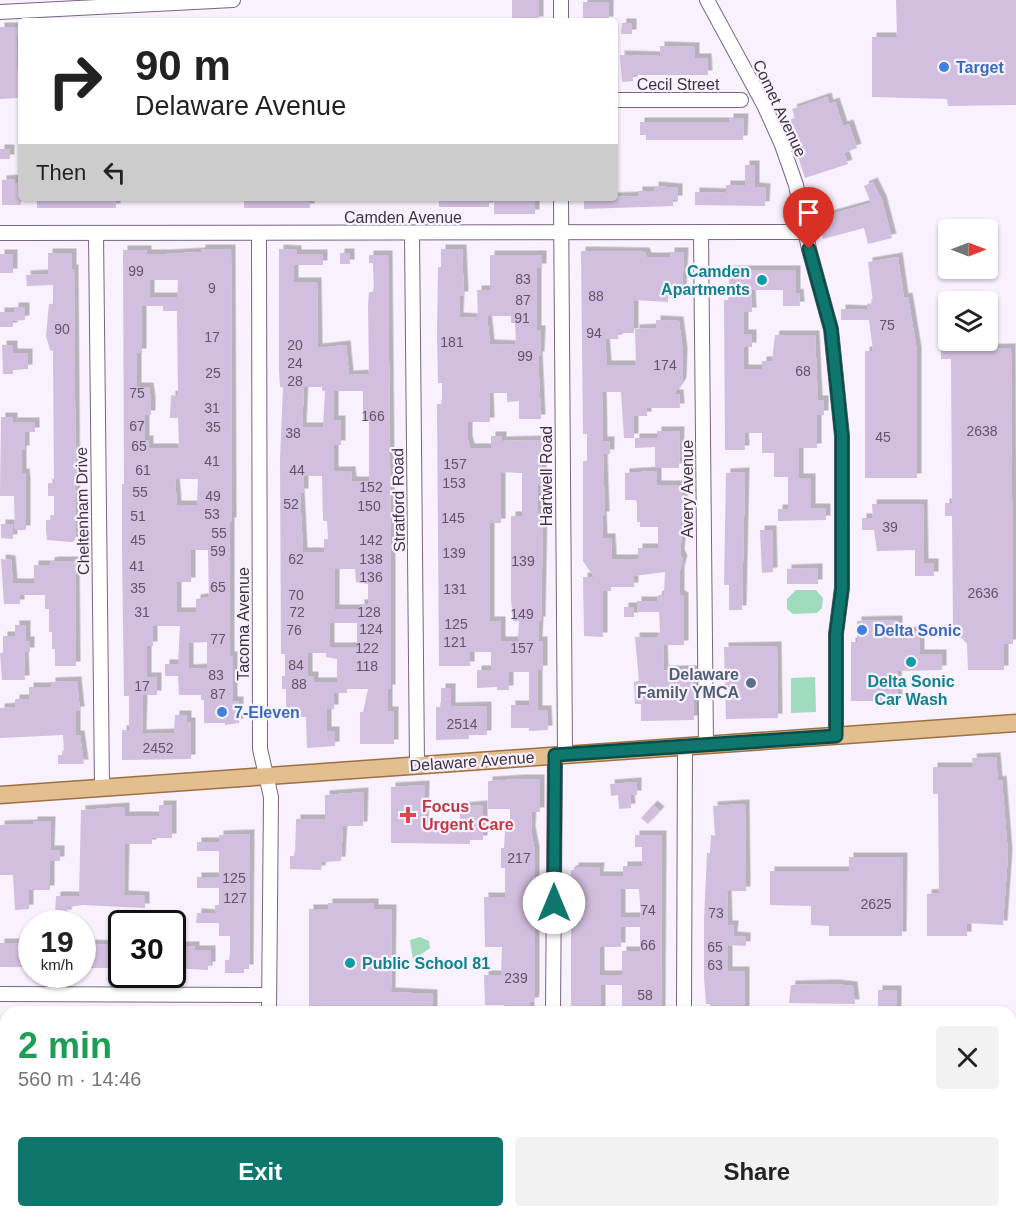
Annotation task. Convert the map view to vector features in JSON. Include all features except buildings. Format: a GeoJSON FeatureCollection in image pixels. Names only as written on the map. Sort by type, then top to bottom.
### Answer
{"type":"FeatureCollection","features":[{"type":"Feature","properties":{"kind":"main road","name":"Delaware Avenue"},"geometry":{"type":"LineString","coordinates":[[0,795],[1016,723]]}},
{"type":"Feature","properties":{"kind":"street"},"geometry":{"type":"LineString","coordinates":[[0,12],[233,0]]}},
{"type":"Feature","properties":{"kind":"street"},"geometry":{"type":"LineString","coordinates":[[561,0],[561,18]]}},
{"type":"Feature","properties":{"kind":"street","name":"Comet Avenue"},"geometry":{"type":"LineString","coordinates":[[706,0],[764,105],[782,145],[796,184],[831,329],[840,396],[843,489],[842,588],[836,634],[836,736]]}},
{"type":"Feature","properties":{"kind":"street","name":"Cecil Street"},"geometry":{"type":"LineString","coordinates":[[618,100],[741,100]]}},
{"type":"Feature","properties":{"kind":"street","name":"Hartwell Road"},"geometry":{"type":"LineString","coordinates":[[553,1006],[560,755],[561,201]]}},
{"type":"Feature","properties":{"kind":"street","name":"Avery Avenue"},"geometry":{"type":"LineString","coordinates":[[701,232],[706,745]]}},
{"type":"Feature","properties":{"kind":"street","name":"Camden Avenue"},"geometry":{"type":"LineString","coordinates":[[0,233],[806,232]]}},
{"type":"Feature","properties":{"kind":"street","name":"Cheltenham Drive"},"geometry":{"type":"LineString","coordinates":[[96,233],[102,788]]}},
{"type":"Feature","properties":{"kind":"street","name":"Tacoma Avenue"},"geometry":{"type":"LineString","coordinates":[[259,234],[260,749],[271,797],[269,1006]]}},
{"type":"Feature","properties":{"kind":"street","name":"Stratford Road"},"geometry":{"type":"LineString","coordinates":[[412,234],[417,765]]}},
{"type":"Feature","properties":{"kind":"street"},"geometry":{"type":"LineString","coordinates":[[684,1006],[685,746]]}},
{"type":"Feature","properties":{"kind":"street"},"geometry":{"type":"LineString","coordinates":[[0,994],[269,995]]}},
{"type":"Feature","properties":{"kind":"green space"},"geometry":{"type":"Polygon","coordinates":[[[796,590],[816,590],[823,598],[822,608],[817,613],[793,614],[787,609],[787,599],[796,590]]]}},
{"type":"Feature","properties":{"kind":"green space"},"geometry":{"type":"Polygon","coordinates":[[[815,677],[816,712],[791,713],[791,678],[815,677]]]}},
{"type":"Feature","properties":{"kind":"green space"},"geometry":{"type":"Polygon","coordinates":[[[420,937],[429,941],[430,948],[413,960],[410,940],[420,937]]]}},
{"type":"Feature","properties":{"kind":"place","name":"Target"},"geometry":{"type":"Point","coordinates":[944,67]}},
{"type":"Feature","properties":{"kind":"place","name":"Camden Apartments"},"geometry":{"type":"Point","coordinates":[762,280]}},
{"type":"Feature","properties":{"kind":"place","name":"Delta Sonic"},"geometry":{"type":"Point","coordinates":[862,630]}},
{"type":"Feature","properties":{"kind":"place","name":"Delta Sonic Car Wash"},"geometry":{"type":"Point","coordinates":[911,662]}},
{"type":"Feature","properties":{"kind":"place","name":"Delaware Family YMCA"},"geometry":{"type":"Point","coordinates":[751,683]}},
{"type":"Feature","properties":{"kind":"place","name":"7-Eleven"},"geometry":{"type":"Point","coordinates":[222,712]}},
{"type":"Feature","properties":{"kind":"place","name":"Focus Urgent Care"},"geometry":{"type":"Point","coordinates":[408,815]}},
{"type":"Feature","properties":{"kind":"place","name":"Public School 81"},"geometry":{"type":"Point","coordinates":[350,963]}},
{"type":"Feature","properties":{"kind":"route"},"geometry":{"type":"LineString","coordinates":[[554,903],[555,755],[836,736],[836,634],[842,588],[843,489],[840,396],[831,329],[809,249]]}}]}
